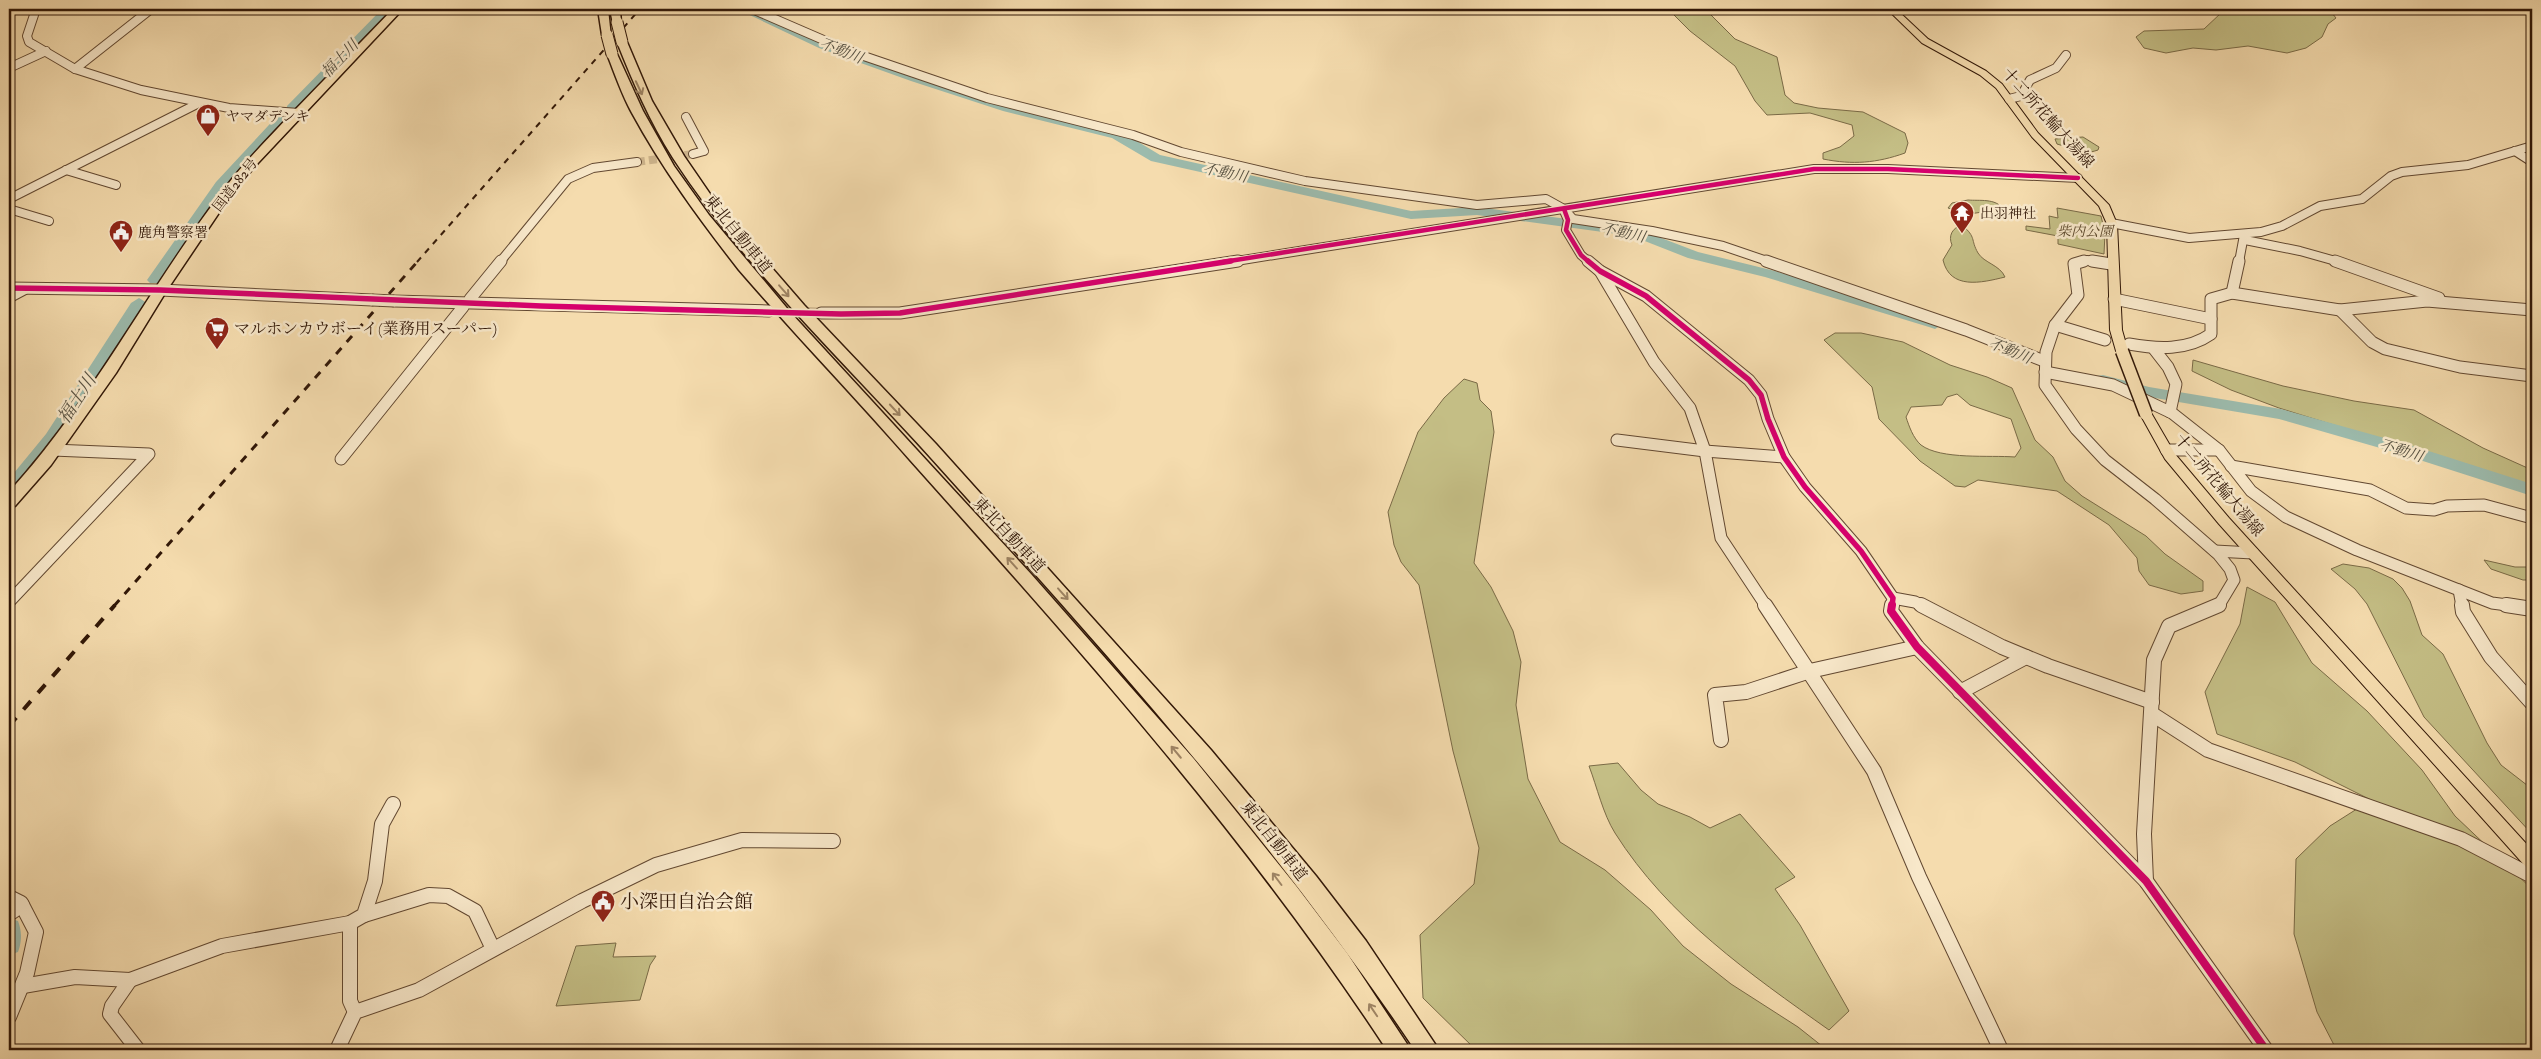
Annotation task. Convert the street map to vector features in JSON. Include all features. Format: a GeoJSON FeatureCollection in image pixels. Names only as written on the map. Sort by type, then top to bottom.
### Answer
{"type":"FeatureCollection","features":[{"type":"Feature","properties":{"kind":"highway","name":"国道282号"},"geometry":{"type":"LineString","coordinates":[[9,502],[53,450],[116,362],[160,290],[229,190],[254,160],[398,9]]}},
{"type":"Feature","properties":{"kind":"highway","name":"東北自動車道"},"geometry":{"type":"LineString","coordinates":[[604,9],[621,78],[645,128],[711,224],[791,320],[914,454],[1146,716],[1243,834],[1315,928],[1400,1050]]}},
{"type":"Feature","properties":{"kind":"highway","name":"東北自動車道"},"geometry":{"type":"LineString","coordinates":[[615,9],[617,22],[614,44],[633,75],[658,124],[720,214],[806,315],[930,447],[1136,676],[1199,749],[1358,948],[1428,1050]]}},
{"type":"Feature","properties":{"kind":"main road","name":"十二所花輪大湯線"},"geometry":{"type":"LineString","coordinates":[[1891,9],[1914,33],[1935,48],[1983,73],[1999,86],[2035,135],[2104,205],[2111,222],[2111,264],[2116,330],[2126,348],[2146,414],[2166,450],[2253,553],[2532,862]]}},
{"type":"Feature","properties":{"kind":"street"},"geometry":{"type":"LineString","coordinates":[[36,9],[26,36],[29,42],[75,69],[141,90],[199,103],[229,108],[299,113]]}},
{"type":"Feature","properties":{"kind":"street"},"geometry":{"type":"LineString","coordinates":[[75,69],[151,9]]}},
{"type":"Feature","properties":{"kind":"street"},"geometry":{"type":"LineString","coordinates":[[752,9],[849,51],[978,94],[1133,135],[1181,152],[1305,182],[1477,205],[1546,199],[1564,209],[1573,219],[1652,231],[1723,246],[1966,330],[2044,367],[2113,385],[2170,412],[2219,450],[2251,491],[2286,517],[2357,550],[2492,603],[2532,609]]}},
{"type":"Feature","properties":{"kind":"street"},"geometry":{"type":"LineString","coordinates":[[9,68],[46,51]]}},
{"type":"Feature","properties":{"kind":"street"},"geometry":{"type":"LineString","coordinates":[[2009,99],[2021,96],[2030,80],[2056,68],[2066,55]]}},
{"type":"Feature","properties":{"kind":"street"},"geometry":{"type":"LineString","coordinates":[[9,198],[199,103]]}},
{"type":"Feature","properties":{"kind":"street"},"geometry":{"type":"LineString","coordinates":[[686,117],[704,151],[693,154]]}},
{"type":"Feature","properties":{"kind":"street"},"geometry":{"type":"LineString","coordinates":[[2244,238],[2282,226],[2320,206],[2362,199],[2391,176],[2402,172],[2468,164],[2532,146]]}},
{"type":"Feature","properties":{"kind":"street"},"geometry":{"type":"LineString","coordinates":[[2515,151],[2532,162]]}},
{"type":"Feature","properties":{"kind":"street"},"geometry":{"type":"LineString","coordinates":[[470,299],[568,179],[580,171],[608,164],[637,162]]}},
{"type":"Feature","properties":{"kind":"street"},"geometry":{"type":"LineString","coordinates":[[821,313],[900,313],[955,306],[1814,169],[1888,168],[2078,178]]}},
{"type":"Feature","properties":{"kind":"street"},"geometry":{"type":"LineString","coordinates":[[66,170],[116,185]]}},
{"type":"Feature","properties":{"kind":"street"},"geometry":{"type":"LineString","coordinates":[[9,209],[49,221]]}},
{"type":"Feature","properties":{"kind":"street"},"geometry":{"type":"LineString","coordinates":[[1564,209],[1567,225],[1582,255],[1600,271],[1646,296],[1730,362],[1749,380],[1760,395],[1784,458],[1861,551],[1893,598],[1891,611],[1917,647],[2146,882],[2266,1050]]}},
{"type":"Feature","properties":{"kind":"street"},"geometry":{"type":"LineString","coordinates":[[2111,222],[2189,238],[2244,238],[2300,251],[2346,264],[2448,302]]}},
{"type":"Feature","properties":{"kind":"street"},"geometry":{"type":"LineString","coordinates":[[2232,293],[2238,257],[2244,238]]}},
{"type":"Feature","properties":{"kind":"street"},"geometry":{"type":"LineString","coordinates":[[2111,264],[2087,260],[2074,264],[2078,289],[2077,299],[2056,325],[2044,367],[2045,385],[2076,429],[2105,460],[2215,551],[2230,569],[2234,580],[2219,605],[2169,626],[2154,660],[2144,834],[2146,882]]}},
{"type":"Feature","properties":{"kind":"street"},"geometry":{"type":"LineString","coordinates":[[1600,271],[1654,362],[1690,408],[1704,451],[1721,538],[1874,771],[1919,877],[2001,1050]]}},
{"type":"Feature","properties":{"kind":"street"},"geometry":{"type":"LineString","coordinates":[[9,288],[160,290],[394,301],[769,311]]}},
{"type":"Feature","properties":{"kind":"street"},"geometry":{"type":"LineString","coordinates":[[9,297],[24,289]]}},
{"type":"Feature","properties":{"kind":"street"},"geometry":{"type":"LineString","coordinates":[[2126,348],[2154,349],[2204,340],[2212,334],[2211,299],[2232,293],[2340,310],[2428,301],[2532,310]]}},
{"type":"Feature","properties":{"kind":"street"},"geometry":{"type":"LineString","coordinates":[[2114,299],[2211,319]]}},
{"type":"Feature","properties":{"kind":"street"},"geometry":{"type":"LineString","coordinates":[[341,459],[463,307]]}},
{"type":"Feature","properties":{"kind":"street"},"geometry":{"type":"LineString","coordinates":[[2340,310],[2372,342],[2385,349],[2460,367],[2532,376]]}},
{"type":"Feature","properties":{"kind":"street"},"geometry":{"type":"LineString","coordinates":[[2056,325],[2106,340]]}},
{"type":"Feature","properties":{"kind":"street"},"geometry":{"type":"LineString","coordinates":[[2154,349],[2174,376],[2175,396],[2170,412]]}},
{"type":"Feature","properties":{"kind":"street"},"geometry":{"type":"LineString","coordinates":[[1616,440],[1704,451],[1784,458]]}},
{"type":"Feature","properties":{"kind":"street"},"geometry":{"type":"LineString","coordinates":[[9,602],[149,454],[53,450]]}},
{"type":"Feature","properties":{"kind":"street"},"geometry":{"type":"LineString","coordinates":[[2166,450],[2219,450]]}},
{"type":"Feature","properties":{"kind":"street"},"geometry":{"type":"LineString","coordinates":[[2231,466],[2269,471],[2292,478],[2370,490],[2406,508],[2434,510],[2447,506],[2484,506],[2532,518]]}},
{"type":"Feature","properties":{"kind":"street"},"geometry":{"type":"LineString","coordinates":[[2215,551],[2253,553]]}},
{"type":"Feature","properties":{"kind":"street"},"geometry":{"type":"LineString","coordinates":[[2459,590],[2463,612],[2491,657],[2532,703]]}},
{"type":"Feature","properties":{"kind":"street"},"geometry":{"type":"LineString","coordinates":[[1893,598],[1916,602],[2002,647],[2152,708],[2208,750],[2461,839],[2532,876]]}},
{"type":"Feature","properties":{"kind":"street"},"geometry":{"type":"LineString","coordinates":[[1721,740],[1715,695],[1746,692],[1810,671],[1917,647]]}},
{"type":"Feature","properties":{"kind":"street"},"geometry":{"type":"LineString","coordinates":[[1960,692],[2026,657]]}},
{"type":"Feature","properties":{"kind":"street"},"geometry":{"type":"LineString","coordinates":[[364,915],[377,873],[382,824],[393,804]]}},
{"type":"Feature","properties":{"kind":"street"},"geometry":{"type":"LineString","coordinates":[[337,1050],[355,1012],[419,990],[493,949],[656,865],[742,840],[833,841]]}},
{"type":"Feature","properties":{"kind":"street"},"geometry":{"type":"LineString","coordinates":[[22,986],[75,977],[130,980],[173,966],[222,946],[350,923],[364,915],[396,907],[429,895],[448,896],[475,911],[493,949]]}},
{"type":"Feature","properties":{"kind":"street"},"geometry":{"type":"LineString","coordinates":[[9,1017],[22,986],[36,932],[15,906]]}},
{"type":"Feature","properties":{"kind":"street"},"geometry":{"type":"LineString","coordinates":[[350,923],[350,1000],[355,1012]]}},
{"type":"Feature","properties":{"kind":"street"},"geometry":{"type":"LineString","coordinates":[[130,980],[112,1006],[110,1014],[138,1050]]}},
{"type":"Feature","properties":{"kind":"green space"},"geometry":{"type":"Polygon","coordinates":[[[1668,9],[1705,9],[1735,39],[1777,57],[1785,95],[1794,103],[1818,108],[1863,112],[1905,133],[1908,143],[1905,153],[1865,162],[1823,159],[1823,153],[1840,147],[1854,136],[1852,125],[1810,113],[1767,115],[1755,101],[1735,66],[1690,31],[1668,9]]]}},
{"type":"Feature","properties":{"kind":"green space"},"geometry":{"type":"Polygon","coordinates":[[[2218,9],[2333,9],[2332,13],[2336,18],[2328,24],[2322,37],[2306,48],[2287,53],[2248,46],[2216,50],[2193,48],[2166,53],[2144,48],[2136,37],[2144,31],[2204,29],[2221,13],[2218,9]]]}},
{"type":"Feature","properties":{"kind":"green space"},"geometry":{"type":"Polygon","coordinates":[[[2083,137],[2099,147],[2098,150],[2085,153],[2076,152],[2057,144],[2055,139],[2083,137]]]}},
{"type":"Feature","properties":{"kind":"green space"},"geometry":{"type":"Polygon","coordinates":[[[1968,200],[1996,203],[2003,209],[1969,214],[1948,208],[1952,203],[1968,200]]]}},
{"type":"Feature","properties":{"kind":"green space","name":"柴内公園"},"geometry":{"type":"Polygon","coordinates":[[[2057,208],[2101,216],[2105,233],[2104,254],[2058,244],[2058,236],[2026,230],[2026,226],[2050,229],[2049,216],[2058,218],[2057,208]]]}},
{"type":"Feature","properties":{"kind":"green space"},"geometry":{"type":"Polygon","coordinates":[[[1962,225],[1972,236],[1978,253],[2000,270],[2005,277],[1968,282],[1952,276],[1947,270],[1943,260],[1952,245],[1951,236],[1953,230],[1962,225]]]}},
{"type":"Feature","properties":{"kind":"green space"},"geometry":{"type":"Polygon","coordinates":[[[1835,333],[1861,333],[1903,342],[1950,365],[1987,377],[2012,388],[2035,440],[2053,457],[2065,481],[2082,496],[2146,536],[2165,554],[2203,581],[2203,591],[2181,594],[2149,585],[2139,571],[2137,558],[2109,525],[2057,491],[1978,480],[1965,487],[1955,486],[1920,461],[1879,419],[1872,387],[1824,340],[1835,333]],[[1957,394],[1947,397],[1942,405],[1911,407],[1906,417],[1916,439],[1921,445],[1930,450],[1953,455],[2015,457],[2021,448],[2011,419],[1970,405],[1957,394]]]}},
{"type":"Feature","properties":{"kind":"green space"},"geometry":{"type":"Polygon","coordinates":[[[2193,360],[2283,386],[2354,401],[2414,410],[2483,448],[2532,470],[2532,487],[2279,408],[2231,390],[2192,371],[2193,360]]]}},
{"type":"Feature","properties":{"kind":"green space"},"geometry":{"type":"Polygon","coordinates":[[[1464,379],[1477,383],[1480,400],[1491,411],[1494,432],[1474,563],[1491,587],[1513,631],[1521,662],[1516,705],[1528,779],[1560,842],[1605,870],[1651,910],[1683,946],[1731,984],[1798,1027],[1827,1050],[1476,1050],[1423,998],[1420,935],[1474,884],[1479,848],[1453,751],[1419,585],[1401,562],[1394,545],[1388,512],[1418,432],[1444,398],[1464,379]]]}},
{"type":"Feature","properties":{"kind":"green space"},"geometry":{"type":"Polygon","coordinates":[[[2484,560],[2515,567],[2532,567],[2532,580],[2523,580],[2491,569],[2484,560]]]}},
{"type":"Feature","properties":{"kind":"green space"},"geometry":{"type":"Polygon","coordinates":[[[2343,564],[2369,568],[2393,579],[2402,588],[2410,601],[2422,635],[2443,654],[2487,743],[2501,765],[2532,789],[2532,834],[2424,717],[2367,604],[2355,589],[2331,569],[2343,564]]]}},
{"type":"Feature","properties":{"kind":"green space"},"geometry":{"type":"Polygon","coordinates":[[[2247,587],[2275,602],[2312,663],[2367,711],[2422,770],[2455,816],[2532,889],[2532,1050],[2353,1050],[2334,1045],[2317,1012],[2294,934],[2296,859],[2330,826],[2371,800],[2295,762],[2217,734],[2205,692],[2240,624],[2247,587]]]}},
{"type":"Feature","properties":{"kind":"green space"},"geometry":{"type":"Polygon","coordinates":[[[1618,763],[1641,790],[1658,804],[1690,817],[1710,828],[1740,814],[1795,877],[1775,889],[1800,925],[1849,1011],[1829,1030],[1712,942],[1685,917],[1636,863],[1611,826],[1589,766],[1618,763]]]}},
{"type":"Feature","properties":{"kind":"green space"},"geometry":{"type":"Polygon","coordinates":[[[616,943],[613,957],[656,956],[650,965],[640,1000],[556,1006],[576,946],[616,943]]]}},
{"type":"Feature","properties":{"kind":"waterway","name":"福士川"},"geometry":{"type":"LineString","coordinates":[[292,109],[388,9]]}},
{"type":"Feature","properties":{"kind":"waterway","name":"不動川"},"geometry":{"type":"LineString","coordinates":[[743,9],[823,45],[915,78],[1008,108],[1117,135],[1156,158],[1411,215],[1477,211],[1635,232],[1693,255],[1770,274],[1935,324]]}},
{"type":"Feature","properties":{"kind":"waterway","name":"福士川"},"geometry":{"type":"LineString","coordinates":[[155,280],[221,185],[286,115]]}},
{"type":"Feature","properties":{"kind":"waterway","name":"福士川"},"geometry":{"type":"LineString","coordinates":[[9,491],[52,438],[139,303]]}},
{"type":"Feature","properties":{"kind":"waterway","name":"不動川"},"geometry":{"type":"LineString","coordinates":[[2103,380],[2149,392],[2281,414],[2407,450],[2532,490]]}},
{"type":"Feature","properties":{"kind":"waterway"},"geometry":{"type":"LineString","coordinates":[[9,929],[9,944]]}},
{"type":"Feature","properties":{"kind":"tunnel"},"geometry":{"type":"LineString","coordinates":[[637,162],[693,154]]}},
{"type":"Feature","properties":{"kind":"tunnel"},"geometry":{"type":"LineString","coordinates":[[776,311],[821,313]]}},
{"type":"Feature","properties":{"kind":"railway"},"geometry":{"type":"LineString","coordinates":[[417,262],[640,9]]}},
{"type":"Feature","properties":{"kind":"railway"},"geometry":{"type":"LineString","coordinates":[[114,606],[418,261]]}},
{"type":"Feature","properties":{"kind":"railway"},"geometry":{"type":"LineString","coordinates":[[9,726],[115,605]]}},
{"type":"Feature","properties":{"kind":"cycle path"},"geometry":{"type":"LineString","coordinates":[[9,288],[160,290],[541,306],[841,314],[900,313],[1814,169],[1888,169],[2078,178]]}},
{"type":"Feature","properties":{"kind":"cycle path"},"geometry":{"type":"LineString","coordinates":[[1564,209],[1568,220],[1566,230],[1581,255],[1600,271],[1646,296],[1749,380],[1761,395],[1768,419],[1784,457],[1805,487],[1861,551],[1893,598],[1891,611],[1917,647],[2146,881],[2266,1050]]}},
{"type":"Feature","properties":{"kind":"place","name":"ヤマダデンキ"},"geometry":{"type":"Point","coordinates":[208,137]}},
{"type":"Feature","properties":{"kind":"place","name":"出羽神社"},"geometry":{"type":"Point","coordinates":[1962,234]}},
{"type":"Feature","properties":{"kind":"place","name":"鹿角警察署"},"geometry":{"type":"Point","coordinates":[121,253]}},
{"type":"Feature","properties":{"kind":"place","name":"マルホンカウボーイ(業務用スーパー)"},"geometry":{"type":"Point","coordinates":[217,350]}},
{"type":"Feature","properties":{"kind":"place","name":"小深田自治会館"},"geometry":{"type":"Point","coordinates":[603,923]}}]}
